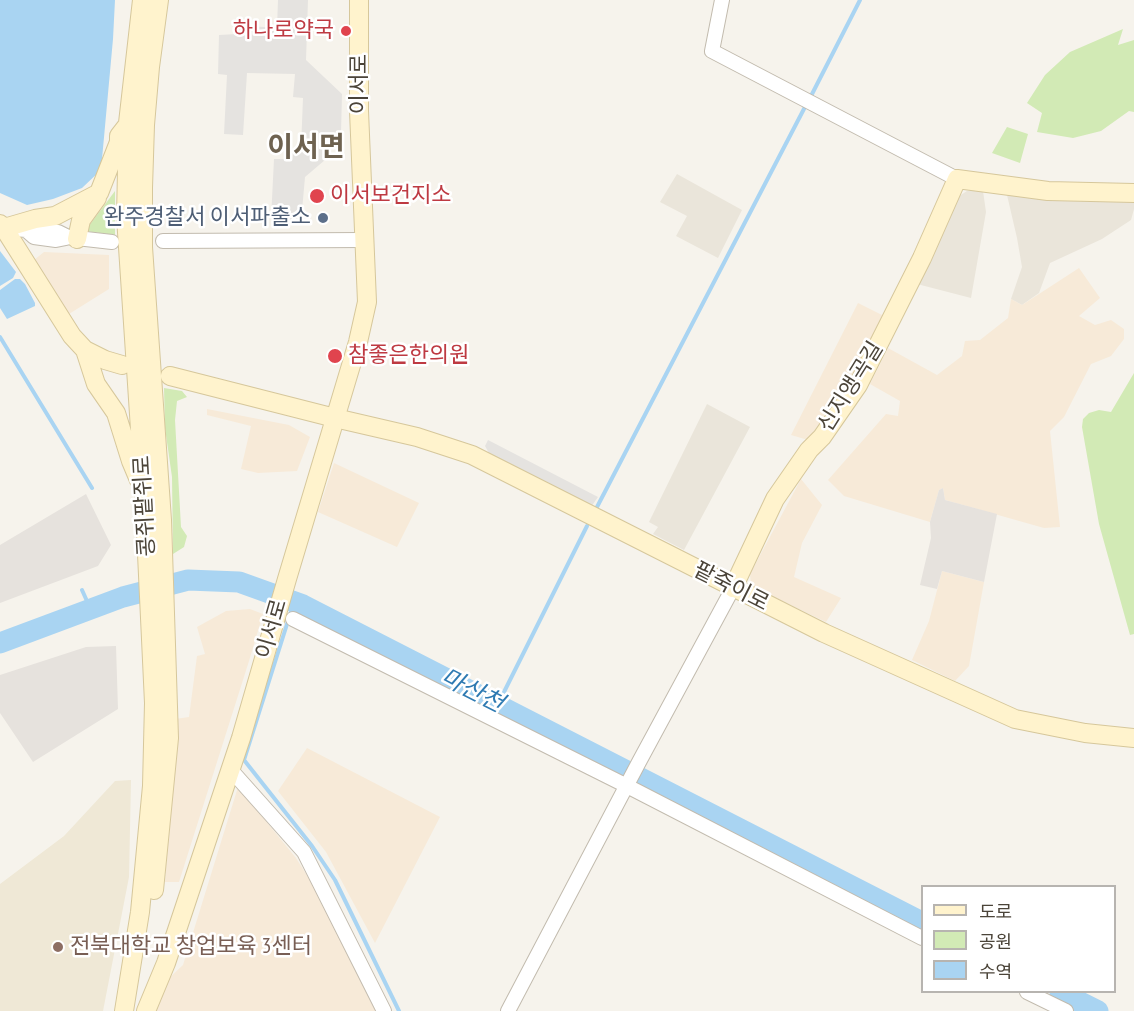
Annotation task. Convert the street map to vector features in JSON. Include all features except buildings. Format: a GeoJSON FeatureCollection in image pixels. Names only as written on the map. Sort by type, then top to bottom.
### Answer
{"type":"FeatureCollection","features":[{"type":"Feature","properties":{"kind":"street","name":"콩쥐팥쥐로"},"geometry":{"type":"LineString","coordinates":[[142,0],[128,123],[126,217],[144,490],[156,560]]}},
{"type":"Feature","properties":{"kind":"street","name":"콩쥐팥쥐로"},"geometry":{"type":"LineString","coordinates":[[124,1011],[141,912],[152,786],[157,616],[143,247],[145,125],[159,0]]}},
{"type":"Feature","properties":{"kind":"street","name":"이서로"},"geometry":{"type":"LineString","coordinates":[[146,1011],[166,963],[230,769],[358,342],[367,302],[359,111],[359,0]]}},
{"type":"Feature","properties":{"kind":"street"},"geometry":{"type":"LineString","coordinates":[[722,0],[712,51],[957,179],[1048,191],[1134,193]]}},
{"type":"Feature","properties":{"kind":"street"},"geometry":{"type":"LineString","coordinates":[[72,238],[99,194],[119,142],[119,136],[128,123]]}},
{"type":"Feature","properties":{"kind":"street","name":"신지앵곡길"},"geometry":{"type":"LineString","coordinates":[[733,588],[775,499],[858,385],[922,258],[957,179]]}},
{"type":"Feature","properties":{"kind":"street"},"geometry":{"type":"LineString","coordinates":[[2,226],[56,216],[99,194]]}},
{"type":"Feature","properties":{"kind":"street"},"geometry":{"type":"LineString","coordinates":[[2,226],[26,230],[39,228],[58,231],[72,238],[112,242]]}},
{"type":"Feature","properties":{"kind":"street"},"geometry":{"type":"LineString","coordinates":[[2,226],[72,336],[85,350],[105,360],[122,364]]}},
{"type":"Feature","properties":{"kind":"street"},"geometry":{"type":"LineString","coordinates":[[163,242],[364,240]]}},
{"type":"Feature","properties":{"kind":"street"},"geometry":{"type":"LineString","coordinates":[[85,350],[96,384],[116,413],[135,474],[144,490]]}},
{"type":"Feature","properties":{"kind":"street","name":"팥죽이로"},"geometry":{"type":"LineString","coordinates":[[170,376],[417,437],[472,455],[824,633],[1015,719],[1085,733],[1134,738]]}},
{"type":"Feature","properties":{"kind":"street"},"geometry":{"type":"LineString","coordinates":[[508,1011],[733,588]]}},
{"type":"Feature","properties":{"kind":"street","name":"콩쥐팥쥐로"},"geometry":{"type":"LineString","coordinates":[[137,1011],[158,862],[169,738],[157,616]]}},
{"type":"Feature","properties":{"kind":"street"},"geometry":{"type":"LineString","coordinates":[[293,620],[628,782],[921,937]]}},
{"type":"Feature","properties":{"kind":"street"},"geometry":{"type":"LineString","coordinates":[[230,769],[304,852],[384,1011]]}},
{"type":"Feature","properties":{"kind":"street"},"geometry":{"type":"LineString","coordinates":[[1029,993],[1065,1011]]}},
{"type":"Feature","properties":{"kind":"shaded area"},"geometry":{"type":"Polygon","coordinates":[[[278,0],[308,0],[306,60],[342,94],[341,133],[325,146],[332,154],[305,177],[301,222],[271,219],[274,159],[292,159],[293,149],[301,148],[303,98],[293,97],[295,74],[247,73],[243,135],[224,134],[227,75],[218,74],[219,35],[237,34],[237,25],[277,28],[278,0]]]}},
{"type":"Feature","properties":{"kind":"shaded area"},"geometry":{"type":"Polygon","coordinates":[[[677,174],[742,210],[718,258],[676,236],[687,216],[660,202],[677,174]]]}},
{"type":"Feature","properties":{"kind":"shaded area"},"geometry":{"type":"Polygon","coordinates":[[[967,191],[983,191],[986,212],[971,298],[917,284],[953,200],[967,191]]]}},
{"type":"Feature","properties":{"kind":"shaded area"},"geometry":{"type":"Polygon","coordinates":[[[1007,195],[1036,199],[1134,201],[1134,209],[1131,220],[1102,239],[1050,263],[1039,293],[1022,305],[1011,299],[1022,267],[1007,195]]]}},
{"type":"Feature","properties":{"kind":"shaded area"},"geometry":{"type":"Polygon","coordinates":[[[44,252],[109,255],[109,289],[69,314],[34,260],[44,252]]]}},
{"type":"Feature","properties":{"kind":"shaded area"},"geometry":{"type":"Polygon","coordinates":[[[1079,268],[1100,298],[1079,316],[1095,325],[1111,320],[1124,329],[1124,339],[1111,356],[1091,364],[1064,417],[1050,431],[1060,527],[1044,528],[945,500],[943,488],[939,490],[930,522],[844,496],[828,480],[886,414],[898,416],[900,401],[870,384],[888,348],[937,375],[962,356],[965,341],[980,340],[1008,318],[1011,299],[1022,305],[1079,268]]]}},
{"type":"Feature","properties":{"kind":"shaded area"},"geometry":{"type":"Polygon","coordinates":[[[858,303],[884,316],[855,370],[808,440],[791,435],[858,303]]]}},
{"type":"Feature","properties":{"kind":"shaded area"},"geometry":{"type":"Polygon","coordinates":[[[707,404],[750,427],[684,550],[653,534],[658,527],[649,522],[707,404]]]}},
{"type":"Feature","properties":{"kind":"shaded area"},"geometry":{"type":"Polygon","coordinates":[[[207,409],[289,425],[310,437],[297,471],[258,473],[241,469],[251,426],[207,415],[207,409]]]}},
{"type":"Feature","properties":{"kind":"shaded area"},"geometry":{"type":"Polygon","coordinates":[[[488,440],[598,497],[591,507],[566,492],[490,455],[485,446],[488,440]]]}},
{"type":"Feature","properties":{"kind":"shaded area"},"geometry":{"type":"Polygon","coordinates":[[[334,463],[419,503],[397,547],[318,512],[334,463]]]}},
{"type":"Feature","properties":{"kind":"shaded area"},"geometry":{"type":"Polygon","coordinates":[[[801,479],[822,505],[802,543],[794,577],[841,598],[826,622],[751,586],[750,574],[801,479]]]}},
{"type":"Feature","properties":{"kind":"shaded area"},"geometry":{"type":"Polygon","coordinates":[[[943,488],[945,500],[997,514],[984,582],[942,571],[937,589],[920,585],[931,538],[930,522],[939,490],[943,488]]]}},
{"type":"Feature","properties":{"kind":"shaded area"},"geometry":{"type":"Polygon","coordinates":[[[86,494],[111,545],[98,566],[0,603],[0,545],[86,494]]]}},
{"type":"Feature","properties":{"kind":"shaded area"},"geometry":{"type":"Polygon","coordinates":[[[942,571],[984,582],[969,666],[955,681],[912,660],[929,621],[942,571]]]}},
{"type":"Feature","properties":{"kind":"shaded area"},"geometry":{"type":"Polygon","coordinates":[[[250,609],[263,614],[249,661],[179,882],[165,882],[175,719],[189,717],[197,656],[205,654],[197,627],[226,611],[250,609]]]}},
{"type":"Feature","properties":{"kind":"shaded area"},"geometry":{"type":"Polygon","coordinates":[[[116,646],[118,709],[33,762],[0,713],[0,675],[86,647],[116,646]]]}},
{"type":"Feature","properties":{"kind":"shaded area"},"geometry":{"type":"Polygon","coordinates":[[[307,748],[440,817],[375,943],[326,852],[278,791],[307,748]]]}},
{"type":"Feature","properties":{"kind":"shaded area","name":"전북대학교 창업보육 3센터"},"geometry":{"type":"Polygon","coordinates":[[[131,780],[129,877],[103,1011],[0,1011],[0,884],[64,836],[115,781],[131,780]]]}},
{"type":"Feature","properties":{"kind":"shaded area"},"geometry":{"type":"Polygon","coordinates":[[[238,787],[296,858],[313,885],[376,1011],[156,1011],[165,982],[183,965],[238,787]]]}},
{"type":"Feature","properties":{"kind":"green space"},"geometry":{"type":"Polygon","coordinates":[[[1123,29],[1118,45],[1134,40],[1134,112],[1129,111],[1101,131],[1073,138],[1037,132],[1042,113],[1027,103],[1045,75],[1070,52],[1123,29]]]}},
{"type":"Feature","properties":{"kind":"green space"},"geometry":{"type":"Polygon","coordinates":[[[1007,127],[1028,134],[1020,163],[992,153],[1007,127]]]}},
{"type":"Feature","properties":{"kind":"green space"},"geometry":{"type":"Polygon","coordinates":[[[115,191],[115,235],[85,231],[115,191]]]}},
{"type":"Feature","properties":{"kind":"green space"},"geometry":{"type":"Polygon","coordinates":[[[1134,373],[1134,634],[1130,635],[1099,524],[1082,427],[1083,419],[1089,413],[1099,410],[1111,412],[1134,373]]]}},
{"type":"Feature","properties":{"kind":"green space"},"geometry":{"type":"Polygon","coordinates":[[[164,388],[182,391],[187,397],[177,401],[175,420],[181,527],[187,536],[184,547],[173,554],[172,477],[165,428],[164,388]]]}},
{"type":"Feature","properties":{"kind":"water"},"geometry":{"type":"Polygon","coordinates":[[[0,0],[115,0],[101,170],[82,188],[53,199],[27,205],[0,193],[0,0]]]}},
{"type":"Feature","properties":{"kind":"water"},"geometry":{"type":"Polygon","coordinates":[[[0,251],[16,272],[13,278],[0,286],[0,251]]]}},
{"type":"Feature","properties":{"kind":"water"},"geometry":{"type":"Polygon","coordinates":[[[15,279],[20,279],[25,284],[35,306],[7,319],[0,308],[0,290],[15,279]]]}},
{"type":"Feature","properties":{"kind":"waterway"},"geometry":{"type":"LineString","coordinates":[[810,98],[860,0]]}},
{"type":"Feature","properties":{"kind":"waterway"},"geometry":{"type":"LineString","coordinates":[[597,507],[806,105]]}},
{"type":"Feature","properties":{"kind":"waterway"},"geometry":{"type":"LineString","coordinates":[[0,337],[92,488]]}},
{"type":"Feature","properties":{"kind":"waterway"},"geometry":{"type":"LineString","coordinates":[[497,706],[587,526]]}},
{"type":"Feature","properties":{"kind":"waterway","name":"마산천"},"geometry":{"type":"LineString","coordinates":[[0,643],[123,597],[188,580],[239,582],[303,605],[921,921]]}},
{"type":"Feature","properties":{"kind":"waterway"},"geometry":{"type":"LineString","coordinates":[[82,590],[91,610]]}},
{"type":"Feature","properties":{"kind":"waterway"},"geometry":{"type":"LineString","coordinates":[[294,602],[244,760],[312,846],[335,880],[399,1011]]}},
{"type":"Feature","properties":{"kind":"waterway","name":"마산천"},"geometry":{"type":"LineString","coordinates":[[1062,993],[1098,1011]]}},
{"type":"Feature","properties":{"kind":"place","name":"하나로약국"},"geometry":{"type":"Point","coordinates":[346,31]}},
{"type":"Feature","properties":{"kind":"place","name":"이서보건지소"},"geometry":{"type":"Point","coordinates":[317,196]}},
{"type":"Feature","properties":{"kind":"place","name":"완주경찰서 이서파출소"},"geometry":{"type":"Point","coordinates":[323,218]}},
{"type":"Feature","properties":{"kind":"place","name":"참좋은한의원"},"geometry":{"type":"Point","coordinates":[335,356]}},
{"type":"Feature","properties":{"kind":"place","name":"전북대학교 창업보육 3센터"},"geometry":{"type":"Point","coordinates":[58,947]}},
{"type":"Feature","properties":{"kind":"district","name":"이서면"},"geometry":{"type":"Point","coordinates":[306,148]}}]}
